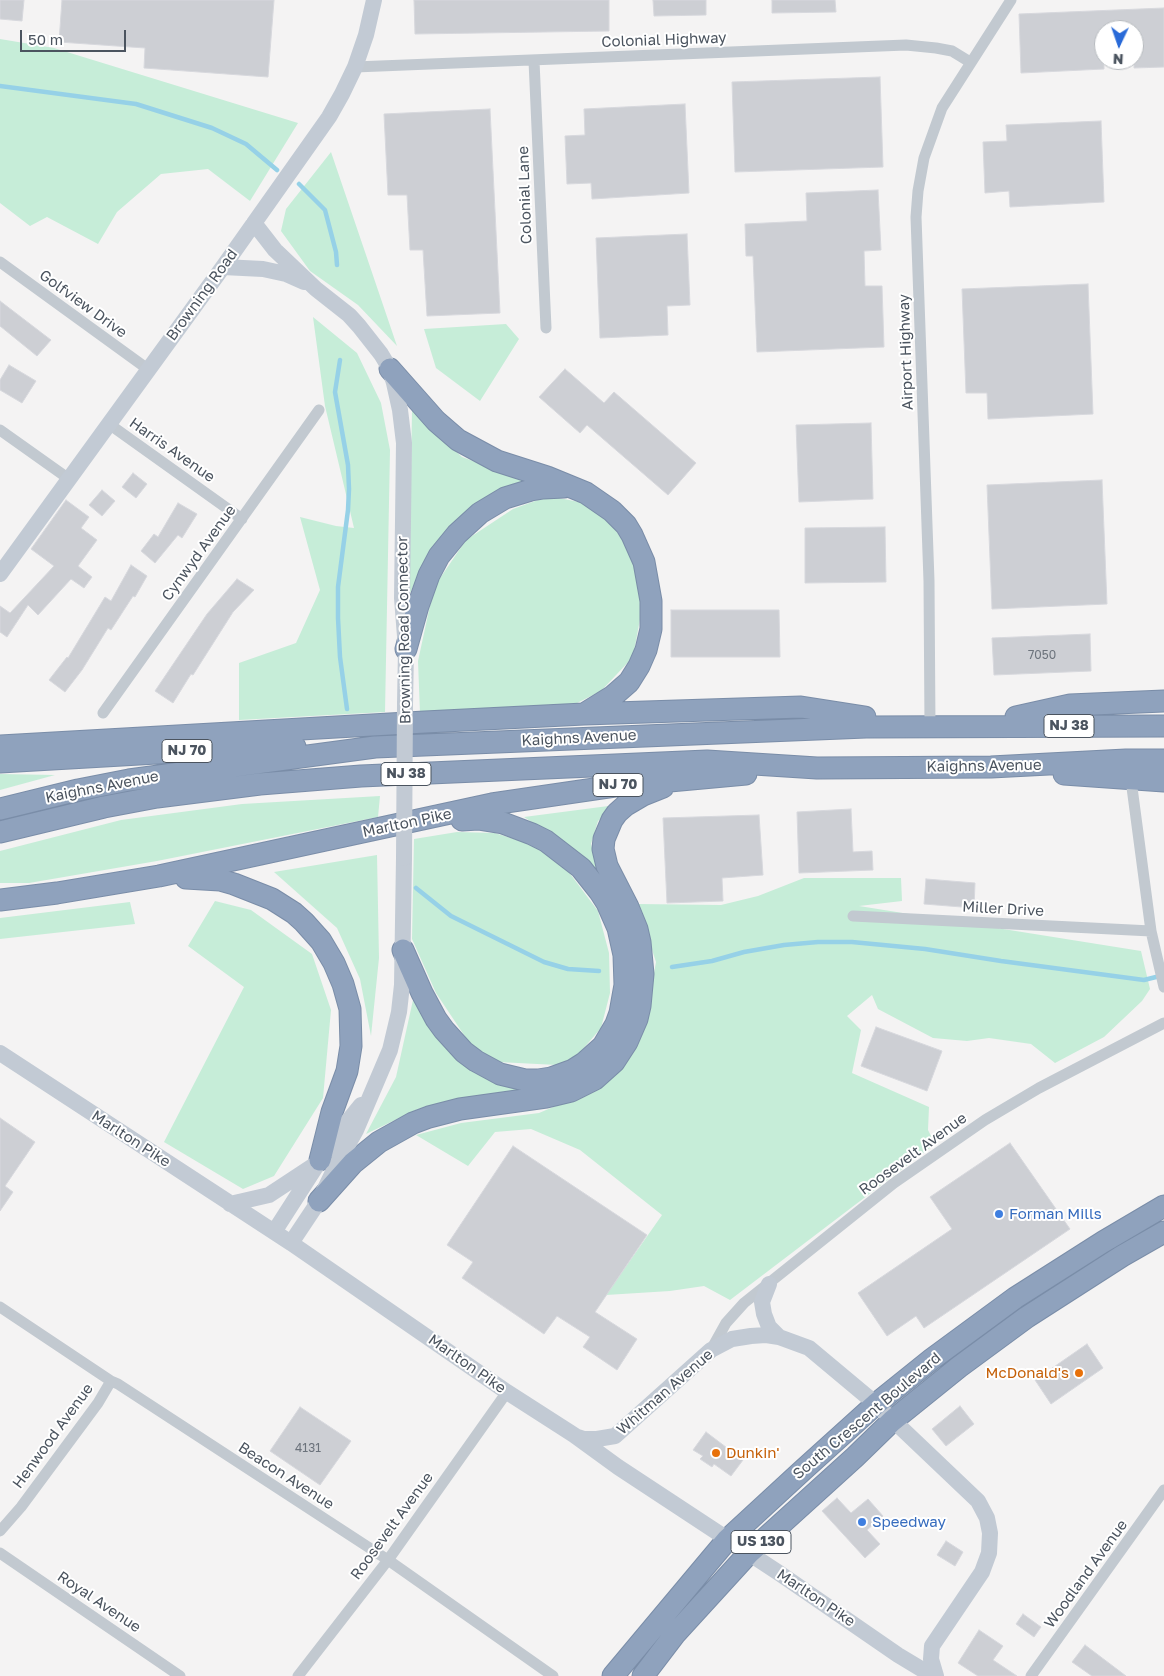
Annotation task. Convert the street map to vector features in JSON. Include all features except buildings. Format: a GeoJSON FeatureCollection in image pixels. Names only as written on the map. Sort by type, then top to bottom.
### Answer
{"type":"FeatureCollection","features":[{"type":"Feature","properties":{"kind":"highway"},"geometry":{"type":"LineString","coordinates":[[390,369],[436,421],[464,444],[497,461],[547,477],[605,504],[632,535],[644,562],[652,614],[646,650],[634,674],[617,692],[584,714]]}},
{"type":"Feature","properties":{"kind":"highway"},"geometry":{"type":"LineString","coordinates":[[406,649],[420,598],[433,566],[447,545],[468,523],[492,505],[518,494],[543,488],[574,488]]}},
{"type":"Feature","properties":{"kind":"highway"},"geometry":{"type":"LineString","coordinates":[[974,726],[1070,705],[1164,701]]}},
{"type":"Feature","properties":{"kind":"highway"},"geometry":{"type":"LineString","coordinates":[[0,746],[584,714],[801,707],[930,727]]}},
{"type":"Feature","properties":{"kind":"highway","name":"Kaighns Avenue"},"geometry":{"type":"LineString","coordinates":[[0,809],[129,780],[375,747],[790,729],[974,726],[1164,726]]}},
{"type":"Feature","properties":{"kind":"highway","name":"NJ 70"},"geometry":{"type":"LineString","coordinates":[[0,762],[261,747],[375,747]]}},
{"type":"Feature","properties":{"kind":"highway","name":"Kaighns Avenue"},"geometry":{"type":"LineString","coordinates":[[0,832],[88,810],[157,797],[323,779],[707,761],[818,768],[991,767],[1126,760],[1164,760]]}},
{"type":"Feature","properties":{"kind":"highway"},"geometry":{"type":"LineString","coordinates":[[991,767],[1164,782]]}},
{"type":"Feature","properties":{"kind":"highway","name":"Marlton Pike"},"geometry":{"type":"LineString","coordinates":[[0,900],[57,894],[159,876],[492,804],[566,792],[685,779],[818,768]]}},
{"type":"Feature","properties":{"kind":"highway"},"geometry":{"type":"LineString","coordinates":[[319,1201],[353,1163],[379,1142],[404,1127],[429,1117],[460,1109],[546,1097],[572,1091],[595,1079],[614,1062],[627,1042],[637,1019],[640,1006],[642,974],[640,942],[637,929],[607,866],[603,849],[604,839],[612,820],[626,805],[642,795],[685,779]]}},
{"type":"Feature","properties":{"kind":"highway"},"geometry":{"type":"LineString","coordinates":[[403,950],[422,993],[444,1030],[464,1052],[487,1068],[500,1074],[525,1080],[538,1080],[551,1078],[574,1070],[603,1046],[613,1030],[620,1013],[625,985],[622,942],[607,903],[581,868],[546,841],[516,827],[478,819],[421,820]]}},
{"type":"Feature","properties":{"kind":"highway"},"geometry":{"type":"LineString","coordinates":[[159,876],[220,880],[261,893],[294,914],[313,931],[328,951],[340,974],[347,996],[352,1034],[347,1071],[332,1112],[320,1160]]}},
{"type":"Feature","properties":{"kind":"highway","name":"South Crescent Boulevard"},"geometry":{"type":"LineString","coordinates":[[613,1676],[727,1540],[876,1404],[932,1359],[1015,1298],[1164,1206]]}},
{"type":"Feature","properties":{"kind":"highway","name":"South Crescent Boulevard"},"geometry":{"type":"LineString","coordinates":[[643,1676],[675,1634],[749,1553],[855,1457],[892,1420],[958,1367],[1027,1317],[1122,1256],[1164,1232]]}},
{"type":"Feature","properties":{"kind":"main road","name":"Browning Road"},"geometry":{"type":"LineString","coordinates":[[0,574],[223,267],[329,117],[355,67],[366,35],[374,0]]}},
{"type":"Feature","properties":{"kind":"main road","name":"Browning Road Connector"},"geometry":{"type":"LineString","coordinates":[[254,223],[275,250],[359,326],[381,354],[390,369],[398,396],[404,443],[402,598],[406,649],[406,704],[403,950],[399,1012],[390,1050],[356,1130],[319,1201],[291,1244]]}},
{"type":"Feature","properties":{"kind":"main road"},"geometry":{"type":"LineString","coordinates":[[223,267],[274,271],[286,274],[316,289]]}},
{"type":"Feature","properties":{"kind":"main road","name":"Marlton Pike"},"geometry":{"type":"LineString","coordinates":[[0,1053],[274,1232],[507,1392],[574,1435],[618,1467],[898,1654],[935,1676]]}},
{"type":"Feature","properties":{"kind":"main road","name":"Browning Road Connector"},"geometry":{"type":"LineString","coordinates":[[274,1232],[335,1137],[373,1089]]}},
{"type":"Feature","properties":{"kind":"main road"},"geometry":{"type":"LineString","coordinates":[[230,1204],[269,1195],[320,1160]]}},
{"type":"Feature","properties":{"kind":"main road"},"geometry":{"type":"LineString","coordinates":[[769,1284],[762,1302],[764,1314],[769,1327],[779,1337]]}},
{"type":"Feature","properties":{"kind":"main road","name":"Whitman Avenue"},"geometry":{"type":"LineString","coordinates":[[574,1435],[584,1439],[615,1436],[711,1350],[732,1339],[766,1335],[779,1337],[809,1348],[876,1404],[978,1501],[987,1518],[990,1533],[989,1553],[982,1572],[932,1646]]}},
{"type":"Feature","properties":{"kind":"main road"},"geometry":{"type":"LineString","coordinates":[[615,1436],[614,1449],[618,1467]]}},
{"type":"Feature","properties":{"kind":"main road"},"geometry":{"type":"LineString","coordinates":[[898,1654],[932,1646],[931,1659],[935,1676]]}},
{"type":"Feature","properties":{"kind":"street","name":"Airport Highway"},"geometry":{"type":"LineString","coordinates":[[930,727],[929,581],[916,217],[918,191],[924,158],[942,108],[1011,0]]}},
{"type":"Feature","properties":{"kind":"street","name":"Colonial Highway"},"geometry":{"type":"LineString","coordinates":[[355,67],[906,45],[952,51],[970,62]]}},
{"type":"Feature","properties":{"kind":"street","name":"Colonial Lane"},"geometry":{"type":"LineString","coordinates":[[534,61],[546,328]]}},
{"type":"Feature","properties":{"kind":"street","name":"Golfview Drive"},"geometry":{"type":"LineString","coordinates":[[0,262],[148,370]]}},
{"type":"Feature","properties":{"kind":"street","name":"Cynwyd Avenue"},"geometry":{"type":"LineString","coordinates":[[103,713],[319,410]]}},
{"type":"Feature","properties":{"kind":"street","name":"Harris Avenue"},"geometry":{"type":"LineString","coordinates":[[109,424],[242,519]]}},
{"type":"Feature","properties":{"kind":"street"},"geometry":{"type":"LineString","coordinates":[[0,430],[69,479]]}},
{"type":"Feature","properties":{"kind":"street"},"geometry":{"type":"LineString","coordinates":[[1131,780],[1151,931],[1164,986]]}},
{"type":"Feature","properties":{"kind":"street","name":"Miller Drive"},"geometry":{"type":"LineString","coordinates":[[852,916],[1151,931]]}},
{"type":"Feature","properties":{"kind":"street","name":"Roosevelt Avenue"},"geometry":{"type":"LineString","coordinates":[[711,1350],[726,1323],[744,1303],[894,1183],[985,1120],[1056,1078],[1164,1023]]}},
{"type":"Feature","properties":{"kind":"street","name":"Beacon Avenue"},"geometry":{"type":"LineString","coordinates":[[0,1307],[111,1382],[118,1384],[388,1560],[553,1676]]}},
{"type":"Feature","properties":{"kind":"street","name":"Henwood Avenue"},"geometry":{"type":"LineString","coordinates":[[0,1531],[21,1507],[92,1411],[111,1382]]}},
{"type":"Feature","properties":{"kind":"street","name":"Roosevelt Avenue"},"geometry":{"type":"LineString","coordinates":[[298,1676],[388,1560],[507,1392]]}},
{"type":"Feature","properties":{"kind":"street","name":"Woodland Avenue"},"geometry":{"type":"LineString","coordinates":[[1032,1676],[1164,1490]]}},
{"type":"Feature","properties":{"kind":"street","name":"Royal Avenue"},"geometry":{"type":"LineString","coordinates":[[0,1553],[180,1676]]}},
{"type":"Feature","properties":{"kind":"green space"},"geometry":{"type":"Polygon","coordinates":[[[0,39],[54,48],[298,123],[250,201],[208,169],[161,174],[117,212],[98,244],[47,217],[30,226],[0,203],[0,39]]]}},
{"type":"Feature","properties":{"kind":"green space"},"geometry":{"type":"Polygon","coordinates":[[[331,152],[397,346],[358,305],[310,271],[281,231],[286,209],[331,152]]]}},
{"type":"Feature","properties":{"kind":"green space"},"geometry":{"type":"Polygon","coordinates":[[[313,317],[357,353],[381,403],[390,450],[385,712],[239,720],[239,663],[296,643],[320,590],[300,517],[336,526],[354,528],[325,406],[313,317]]]}},
{"type":"Feature","properties":{"kind":"green space"},"geometry":{"type":"Polygon","coordinates":[[[506,324],[519,339],[480,401],[436,368],[424,329],[506,324]]]}},
{"type":"Feature","properties":{"kind":"green space"},"geometry":{"type":"Polygon","coordinates":[[[412,410],[462,457],[528,481],[474,504],[431,550],[409,595],[412,410]]]}},
{"type":"Feature","properties":{"kind":"green space"},"geometry":{"type":"Polygon","coordinates":[[[549,496],[584,503],[612,524],[633,557],[643,603],[633,657],[601,691],[575,704],[420,713],[418,661],[434,587],[466,540],[513,509],[549,496]]]}},
{"type":"Feature","properties":{"kind":"green space"},"geometry":{"type":"Polygon","coordinates":[[[0,774],[55,775],[0,790],[0,774]]]}},
{"type":"Feature","properties":{"kind":"green space"},"geometry":{"type":"Polygon","coordinates":[[[380,796],[378,817],[157,861],[29,883],[0,883],[0,851],[121,820],[242,804],[380,796]]]}},
{"type":"Feature","properties":{"kind":"green space"},"geometry":{"type":"Polygon","coordinates":[[[616,805],[598,821],[591,844],[599,873],[581,854],[524,817],[616,805]]]}},
{"type":"Feature","properties":{"kind":"green space"},"geometry":{"type":"Polygon","coordinates":[[[457,832],[495,833],[536,846],[568,871],[598,911],[609,953],[610,993],[601,1028],[577,1056],[557,1065],[498,1062],[472,1047],[436,993],[412,939],[414,839],[457,832]]]}},
{"type":"Feature","properties":{"kind":"green space"},"geometry":{"type":"Polygon","coordinates":[[[377,855],[379,958],[371,1036],[360,979],[337,928],[274,872],[377,855]]]}},
{"type":"Feature","properties":{"kind":"green space"},"geometry":{"type":"Polygon","coordinates":[[[804,878],[901,878],[902,901],[859,906],[1141,951],[1150,989],[1142,1001],[1104,1037],[1055,1063],[1031,1044],[989,1038],[967,1041],[933,1038],[878,1009],[872,995],[847,1016],[861,1030],[852,1073],[929,1107],[928,1130],[935,1144],[730,1300],[704,1286],[670,1291],[606,1295],[662,1215],[580,1150],[531,1129],[495,1132],[468,1166],[416,1135],[461,1123],[539,1113],[603,1086],[643,1032],[656,962],[637,904],[721,905],[758,896],[804,878]]]}},
{"type":"Feature","properties":{"kind":"green space"},"geometry":{"type":"Polygon","coordinates":[[[215,901],[251,910],[312,954],[331,1010],[323,1098],[274,1176],[243,1189],[164,1142],[244,987],[188,946],[215,901]]]}},
{"type":"Feature","properties":{"kind":"green space"},"geometry":{"type":"Polygon","coordinates":[[[130,902],[135,924],[0,939],[0,918],[130,902]]]}},
{"type":"Feature","properties":{"kind":"green space"},"geometry":{"type":"Polygon","coordinates":[[[413,1000],[457,1060],[520,1090],[418,1109],[366,1134],[396,1077],[413,1000]]]}},
{"type":"Feature","properties":{"kind":"waterway"},"geometry":{"type":"LineString","coordinates":[[0,86],[136,104],[212,128],[246,144],[277,170]]}},
{"type":"Feature","properties":{"kind":"waterway"},"geometry":{"type":"LineString","coordinates":[[299,184],[325,210],[336,252],[337,265]]}},
{"type":"Feature","properties":{"kind":"waterway"},"geometry":{"type":"LineString","coordinates":[[340,360],[335,392],[348,465],[349,489],[338,587],[338,618],[340,657],[347,709]]}},
{"type":"Feature","properties":{"kind":"waterway"},"geometry":{"type":"LineString","coordinates":[[416,888],[451,916],[544,962],[568,969],[599,971]]}},
{"type":"Feature","properties":{"kind":"waterway"},"geometry":{"type":"LineString","coordinates":[[672,967],[712,961],[744,952],[784,945],[852,942],[925,949],[1144,980],[1160,976]]}},
{"type":"Feature","properties":{"kind":"place","name":"Forman Mills"},"geometry":{"type":"Point","coordinates":[999,1214]}},
{"type":"Feature","properties":{"kind":"place","name":"McDonald's"},"geometry":{"type":"Point","coordinates":[1079,1373]}},
{"type":"Feature","properties":{"kind":"place","name":"Dunkin'"},"geometry":{"type":"Point","coordinates":[716,1453]}},
{"type":"Feature","properties":{"kind":"place","name":"Speedway"},"geometry":{"type":"Point","coordinates":[862,1522]}}]}
